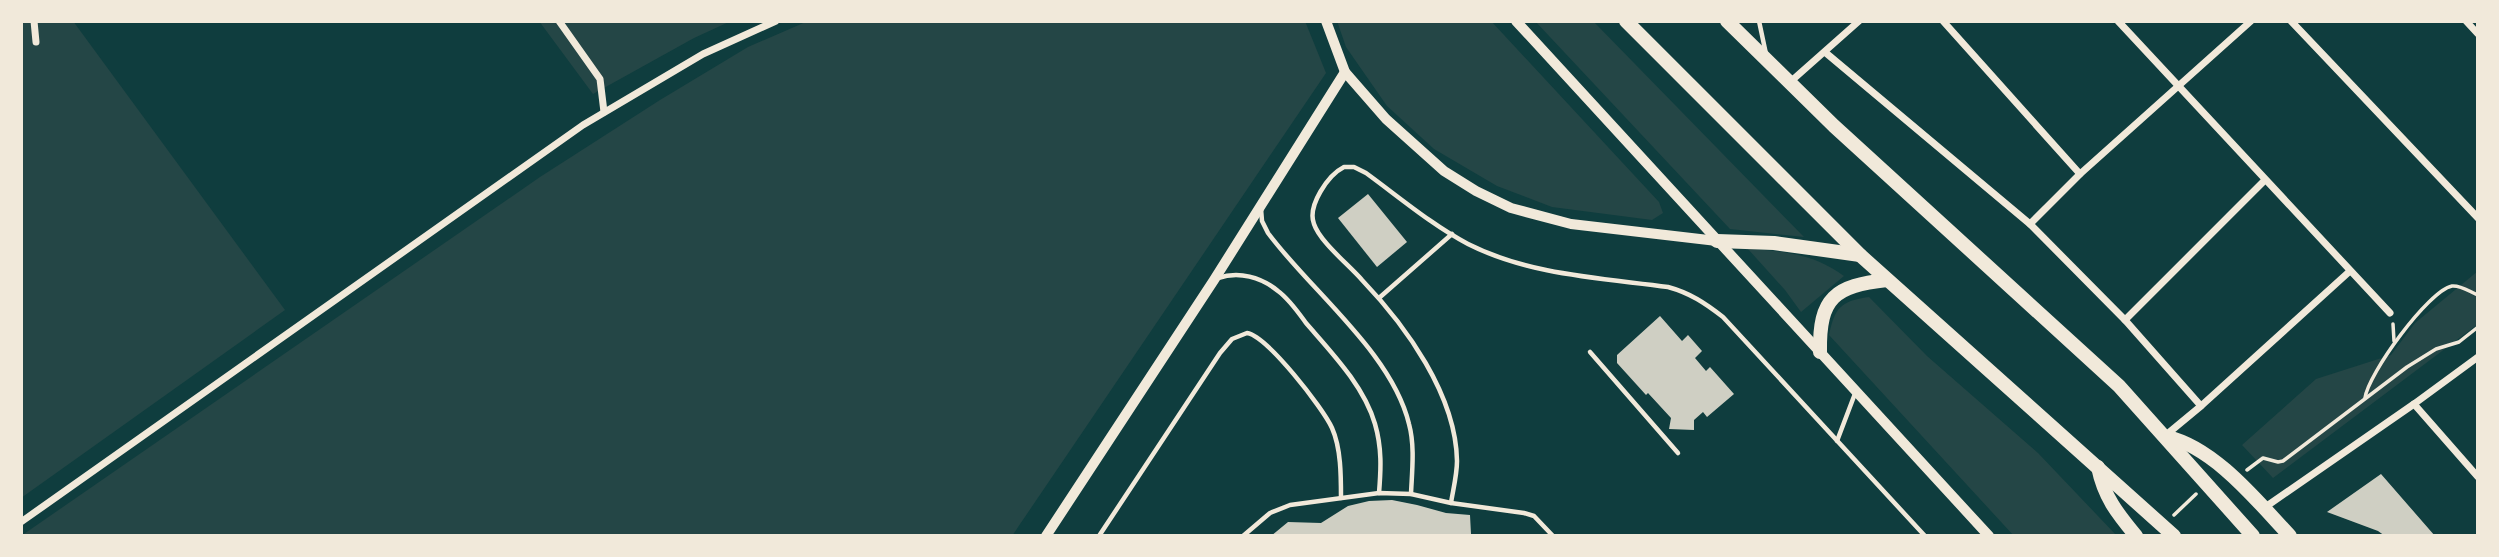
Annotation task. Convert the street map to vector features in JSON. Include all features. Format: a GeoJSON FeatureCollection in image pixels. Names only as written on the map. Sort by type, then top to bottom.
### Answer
{"type":"FeatureCollection","features":[{"type":"Feature","properties":{"kind":"main road"},"geometry":{"type":"LineString","coordinates":[[1626,21],[1860,255],[2174,536]]}},
{"type":"Feature","properties":{"kind":"main road"},"geometry":{"type":"LineString","coordinates":[[1727,21],[1789,84],[2119,386],[2253,536]]}},
{"type":"Feature","properties":{"kind":"main road"},"geometry":{"type":"LineString","coordinates":[[1717,241],[1774,243],[1860,255]]}},
{"type":"Feature","properties":{"kind":"main road"},"geometry":{"type":"LineString","coordinates":[[1820,352],[1820,325],[1828,303],[1842,291],[1861,283],[1887,279]]}},
{"type":"Feature","properties":{"kind":"main road"},"geometry":{"type":"LineString","coordinates":[[2166,436],[2182,440],[2200,450],[2290,536]]}},
{"type":"Feature","properties":{"kind":"main road"},"geometry":{"type":"LineString","coordinates":[[2098,467],[2102,488],[2108,499],[2136,536]]}},
{"type":"Feature","properties":{"kind":"street"},"geometry":{"type":"LineString","coordinates":[[34,21],[36,41]]}},
{"type":"Feature","properties":{"kind":"street"},"geometry":{"type":"LineString","coordinates":[[559,21],[600,79],[604,112]]}},
{"type":"Feature","properties":{"kind":"street"},"geometry":{"type":"LineString","coordinates":[[21,522],[583,125],[703,54],[776,21]]}},
{"type":"Feature","properties":{"kind":"street"},"geometry":{"type":"LineString","coordinates":[[1326,21],[1345,72],[1386,120],[1444,171],[1511,208],[1571,224],[1717,241]]}},
{"type":"Feature","properties":{"kind":"street"},"geometry":{"type":"LineString","coordinates":[[1516,21],[1989,536]]}},
{"type":"Feature","properties":{"kind":"street"},"geometry":{"type":"LineString","coordinates":[[1789,84],[1858,21]]}},
{"type":"Feature","properties":{"kind":"street"},"geometry":{"type":"LineString","coordinates":[[1943,21],[2080,174]]}},
{"type":"Feature","properties":{"kind":"street"},"geometry":{"type":"LineString","coordinates":[[2118,21],[2390,313]]}},
{"type":"Feature","properties":{"kind":"street"},"geometry":{"type":"LineString","coordinates":[[2030,224],[2080,174],[2250,21]]}},
{"type":"Feature","properties":{"kind":"street"},"geometry":{"type":"LineString","coordinates":[[2291,21],[2478,218]]}},
{"type":"Feature","properties":{"kind":"street"},"geometry":{"type":"LineString","coordinates":[[2466,21],[2478,34]]}},
{"type":"Feature","properties":{"kind":"street"},"geometry":{"type":"LineString","coordinates":[[1826,53],[2030,224],[2125,320],[2201,406]]}},
{"type":"Feature","properties":{"kind":"street"},"geometry":{"type":"LineString","coordinates":[[1046,536],[1214,280],[1345,72]]}},
{"type":"Feature","properties":{"kind":"street"},"geometry":{"type":"LineString","coordinates":[[2125,320],[2265,180]]}},
{"type":"Feature","properties":{"kind":"street"},"geometry":{"type":"LineString","coordinates":[[2166,436],[2350,271]]}},
{"type":"Feature","properties":{"kind":"street"},"geometry":{"type":"LineString","coordinates":[[2263,508],[2414,404],[2478,356]]}},
{"type":"Feature","properties":{"kind":"street"},"geometry":{"type":"LineString","coordinates":[[2414,404],[2478,477]]}},
{"type":"Feature","properties":{"kind":"lane"},"geometry":{"type":"LineString","coordinates":[[1759,21],[1768,62]]}},
{"type":"Feature","properties":{"kind":"lane"},"geometry":{"type":"LineString","coordinates":[[1451,503],[1457,461],[1448,413],[1415,346],[1379,298],[1315,228],[1312,210],[1337,171],[1349,166],[1361,170],[1451,234],[1490,253],[1543,270],[1668,287],[1703,301],[1723,317],[1925,536]]}},
{"type":"Feature","properties":{"kind":"lane"},"geometry":{"type":"LineString","coordinates":[[1262,201],[1262,221],[1268,233],[1378,362],[1403,404],[1413,442],[1411,494]]}},
{"type":"Feature","properties":{"kind":"lane"},"geometry":{"type":"LineString","coordinates":[[1379,298],[1451,234]]}},
{"type":"Feature","properties":{"kind":"lane"},"geometry":{"type":"LineString","coordinates":[[1214,280],[1239,275],[1266,283],[1279,292],[1334,356],[1363,397],[1376,426],[1382,458],[1379,493]]}},
{"type":"Feature","properties":{"kind":"lane"},"geometry":{"type":"LineString","coordinates":[[1099,536],[1220,353],[1232,339],[1247,333],[1261,339],[1276,355],[1332,428],[1337,450],[1341,498]]}},
{"type":"Feature","properties":{"kind":"lane"},"geometry":{"type":"LineString","coordinates":[[1590,352],[1678,453]]}},
{"type":"Feature","properties":{"kind":"lane"},"geometry":{"type":"LineString","coordinates":[[1837,442],[1856,390]]}},
{"type":"Feature","properties":{"kind":"lane"},"geometry":{"type":"LineString","coordinates":[[1243,536],[1278,509],[1379,493],[1411,494],[1451,503],[1524,513],[1534,516],[1553,536]]}},
{"type":"Feature","properties":{"kind":"path"},"geometry":{"type":"LineString","coordinates":[[2365,398],[2367,388],[2394,343],[2429,302],[2448,287],[2456,285],[2478,295]]}},
{"type":"Feature","properties":{"kind":"path"},"geometry":{"type":"LineString","coordinates":[[2244,472],[2263,458],[2283,461],[2407,366],[2435,349],[2459,342],[2478,327]]}},
{"type":"Feature","properties":{"kind":"path"},"geometry":{"type":"LineString","coordinates":[[2172,517],[2202,489]]}},
{"type":"Feature","properties":{"kind":"shaded area"},"geometry":{"type":"Polygon","coordinates":[[[21,21],[73,21],[285,310],[21,498],[21,21]]]}},
{"type":"Feature","properties":{"kind":"shaded area"},"geometry":{"type":"Polygon","coordinates":[[[539,21],[731,21],[694,38],[593,94],[539,21]]]}},
{"type":"Feature","properties":{"kind":"shaded area"},"geometry":{"type":"Polygon","coordinates":[[[808,21],[1305,21],[1326,73],[1012,536],[21,536],[540,177],[748,47],[808,21]]]}},
{"type":"Feature","properties":{"kind":"shaded area"},"geometry":{"type":"Polygon","coordinates":[[[1337,21],[1491,21],[1659,202],[1663,213],[1652,220],[1552,207],[1497,186],[1434,149],[1387,106],[1346,47],[1337,21]]]}},
{"type":"Feature","properties":{"kind":"shaded area"},"geometry":{"type":"Polygon","coordinates":[[[1535,21],[1593,21],[1804,237],[1730,229],[1535,21]]]}},
{"type":"Feature","properties":{"kind":"shaded area"},"geometry":{"type":"Polygon","coordinates":[[[1748,249],[1810,258],[1844,276],[1801,312],[1748,249]]]}},
{"type":"Feature","properties":{"kind":"shaded area"},"geometry":{"type":"Polygon","coordinates":[[[2478,271],[2478,324],[2273,478],[2242,445],[2316,379],[2391,355],[2415,323],[2478,271]]]}},
{"type":"Feature","properties":{"kind":"shaded area"},"geometry":{"type":"Polygon","coordinates":[[[1869,297],[1927,356],[2038,453],[2117,536],[2014,536],[1829,335],[1840,307],[1869,297]]]}},
{"type":"Feature","properties":{"kind":"building"},"geometry":{"type":"Polygon","coordinates":[[[1368,194],[1407,242],[1377,267],[1338,218],[1368,194]]]}},
{"type":"Feature","properties":{"kind":"building"},"geometry":{"type":"Polygon","coordinates":[[[1660,316],[1682,341],[1688,335],[1702,351],[1695,358],[1706,371],[1710,367],[1734,394],[1707,417],[1703,412],[1694,420],[1694,430],[1669,429],[1671,418],[1617,363],[1617,355],[1660,316]]]}},
{"type":"Feature","properties":{"kind":"building"},"geometry":{"type":"Polygon","coordinates":[[[2381,474],[2435,536],[2385,536],[2327,512],[2381,474]]]}},
{"type":"Feature","properties":{"kind":"building"},"geometry":{"type":"Polygon","coordinates":[[[1392,500],[1446,513],[1470,515],[1471,534],[1476,536],[1271,536],[1288,522],[1321,523],[1348,506],[1369,501],[1392,500]]]}}]}
